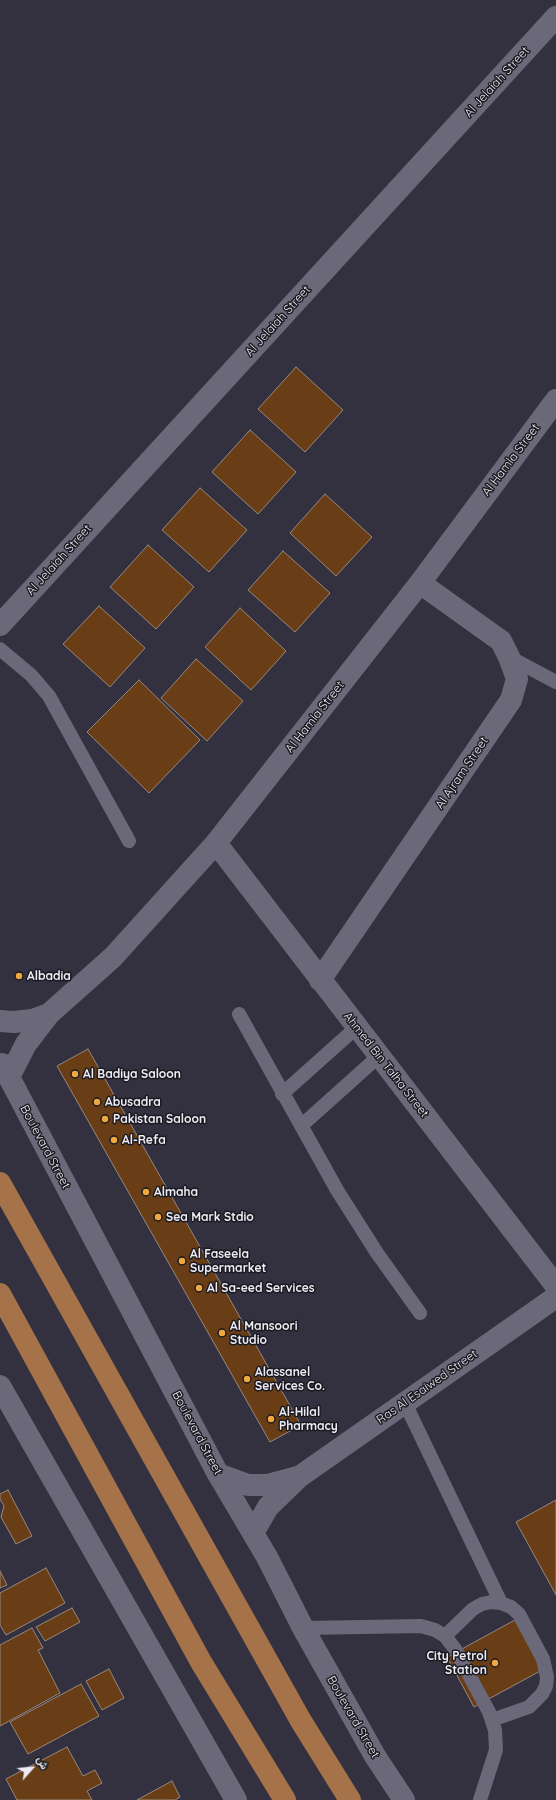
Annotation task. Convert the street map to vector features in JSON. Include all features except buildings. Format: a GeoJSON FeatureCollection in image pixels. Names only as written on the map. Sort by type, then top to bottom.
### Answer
{"type":"FeatureCollection","features":[{"type":"Feature","properties":{"kind":"main road"},"geometry":{"type":"LineString","coordinates":[[0,1183],[301,1721],[350,1800]]}},
{"type":"Feature","properties":{"kind":"main road"},"geometry":{"type":"LineString","coordinates":[[0,1294],[201,1662],[285,1800]]}},
{"type":"Feature","properties":{"kind":"street","name":"Al Jelaiah Street"},"geometry":{"type":"LineString","coordinates":[[0,625],[556,17]]}},
{"type":"Feature","properties":{"kind":"street","name":"Al Hamla Street"},"geometry":{"type":"LineString","coordinates":[[4,1068],[26,1044],[49,1014],[113,957],[216,843],[420,583],[556,400]]}},
{"type":"Feature","properties":{"kind":"street","name":"Al Ajram Street"},"geometry":{"type":"LineString","coordinates":[[320,980],[511,700],[517,679],[501,641],[420,583]]}},
{"type":"Feature","properties":{"kind":"street","name":"Ahmed Bin Talha Street"},"geometry":{"type":"LineString","coordinates":[[216,843],[556,1286]]}},
{"type":"Feature","properties":{"kind":"street","name":"Al Hamla Street"},"geometry":{"type":"LineString","coordinates":[[0,1021],[14,1022],[32,1020],[49,1014]]}},
{"type":"Feature","properties":{"kind":"street","name":"Boulevard Street"},"geometry":{"type":"LineString","coordinates":[[4,1068],[218,1474],[267,1557],[303,1628],[375,1756],[404,1800]]}},
{"type":"Feature","properties":{"kind":"street","name":"Ras Al Esaiwed Street"},"geometry":{"type":"LineString","coordinates":[[253,1533],[268,1508],[299,1477],[556,1297]]}},
{"type":"Feature","properties":{"kind":"street"},"geometry":{"type":"LineString","coordinates":[[0,1386],[236,1800]]}},
{"type":"Feature","properties":{"kind":"street","name":"Ras Al Esaiwed Street"},"geometry":{"type":"LineString","coordinates":[[218,1474],[248,1485],[268,1485],[299,1477]]}},
{"type":"Feature","properties":{"kind":"lane"},"geometry":{"type":"LineString","coordinates":[[0,649],[31,675],[49,696],[129,841]]}},
{"type":"Feature","properties":{"kind":"lane"},"geometry":{"type":"LineString","coordinates":[[509,657],[556,682]]}},
{"type":"Feature","properties":{"kind":"lane"},"geometry":{"type":"LineString","coordinates":[[239,1014],[282,1094],[345,1203],[377,1253],[420,1313]]}},
{"type":"Feature","properties":{"kind":"lane"},"geometry":{"type":"LineString","coordinates":[[282,1094],[357,1027]]}},
{"type":"Feature","properties":{"kind":"lane"},"geometry":{"type":"LineString","coordinates":[[301,1126],[379,1056]]}},
{"type":"Feature","properties":{"kind":"lane"},"geometry":{"type":"LineString","coordinates":[[405,1402],[501,1603]]}},
{"type":"Feature","properties":{"kind":"lane"},"geometry":{"type":"LineString","coordinates":[[445,1636],[477,1607],[491,1602],[501,1603],[511,1607],[519,1614],[543,1659],[547,1677],[542,1694],[536,1701],[528,1707],[492,1720]]}},
{"type":"Feature","properties":{"kind":"lane"},"geometry":{"type":"LineString","coordinates":[[303,1628],[421,1626],[435,1630],[445,1636],[456,1649],[492,1720],[495,1730],[496,1750],[480,1800]]}},
{"type":"Feature","properties":{"kind":"place","name":"Albadia"},"geometry":{"type":"Point","coordinates":[19,976]}},
{"type":"Feature","properties":{"kind":"place","name":"Al Badiya Saloon"},"geometry":{"type":"Point","coordinates":[75,1074]}},
{"type":"Feature","properties":{"kind":"place","name":"Abusadra"},"geometry":{"type":"Point","coordinates":[97,1102]}},
{"type":"Feature","properties":{"kind":"place","name":"Pakistan Saloon"},"geometry":{"type":"Point","coordinates":[105,1119]}},
{"type":"Feature","properties":{"kind":"place","name":"Al-Refa"},"geometry":{"type":"Point","coordinates":[114,1140]}},
{"type":"Feature","properties":{"kind":"place","name":"Almaha"},"geometry":{"type":"Point","coordinates":[146,1192]}},
{"type":"Feature","properties":{"kind":"place","name":"Sea Mark Stdio"},"geometry":{"type":"Point","coordinates":[158,1217]}},
{"type":"Feature","properties":{"kind":"place","name":"Al Faseela Supermarket"},"geometry":{"type":"Point","coordinates":[182,1261]}},
{"type":"Feature","properties":{"kind":"place","name":"Al Sa-eed Services"},"geometry":{"type":"Point","coordinates":[199,1288]}},
{"type":"Feature","properties":{"kind":"place","name":"Al Mansoori Studio"},"geometry":{"type":"Point","coordinates":[222,1333]}},
{"type":"Feature","properties":{"kind":"place","name":"Alassanel Services Co."},"geometry":{"type":"Point","coordinates":[247,1379]}},
{"type":"Feature","properties":{"kind":"place","name":"Al-Hilal Pharmacy"},"geometry":{"type":"Point","coordinates":[271,1419]}},
{"type":"Feature","properties":{"kind":"place","name":"City Petrol Station"},"geometry":{"type":"Point","coordinates":[495,1663]}}]}
